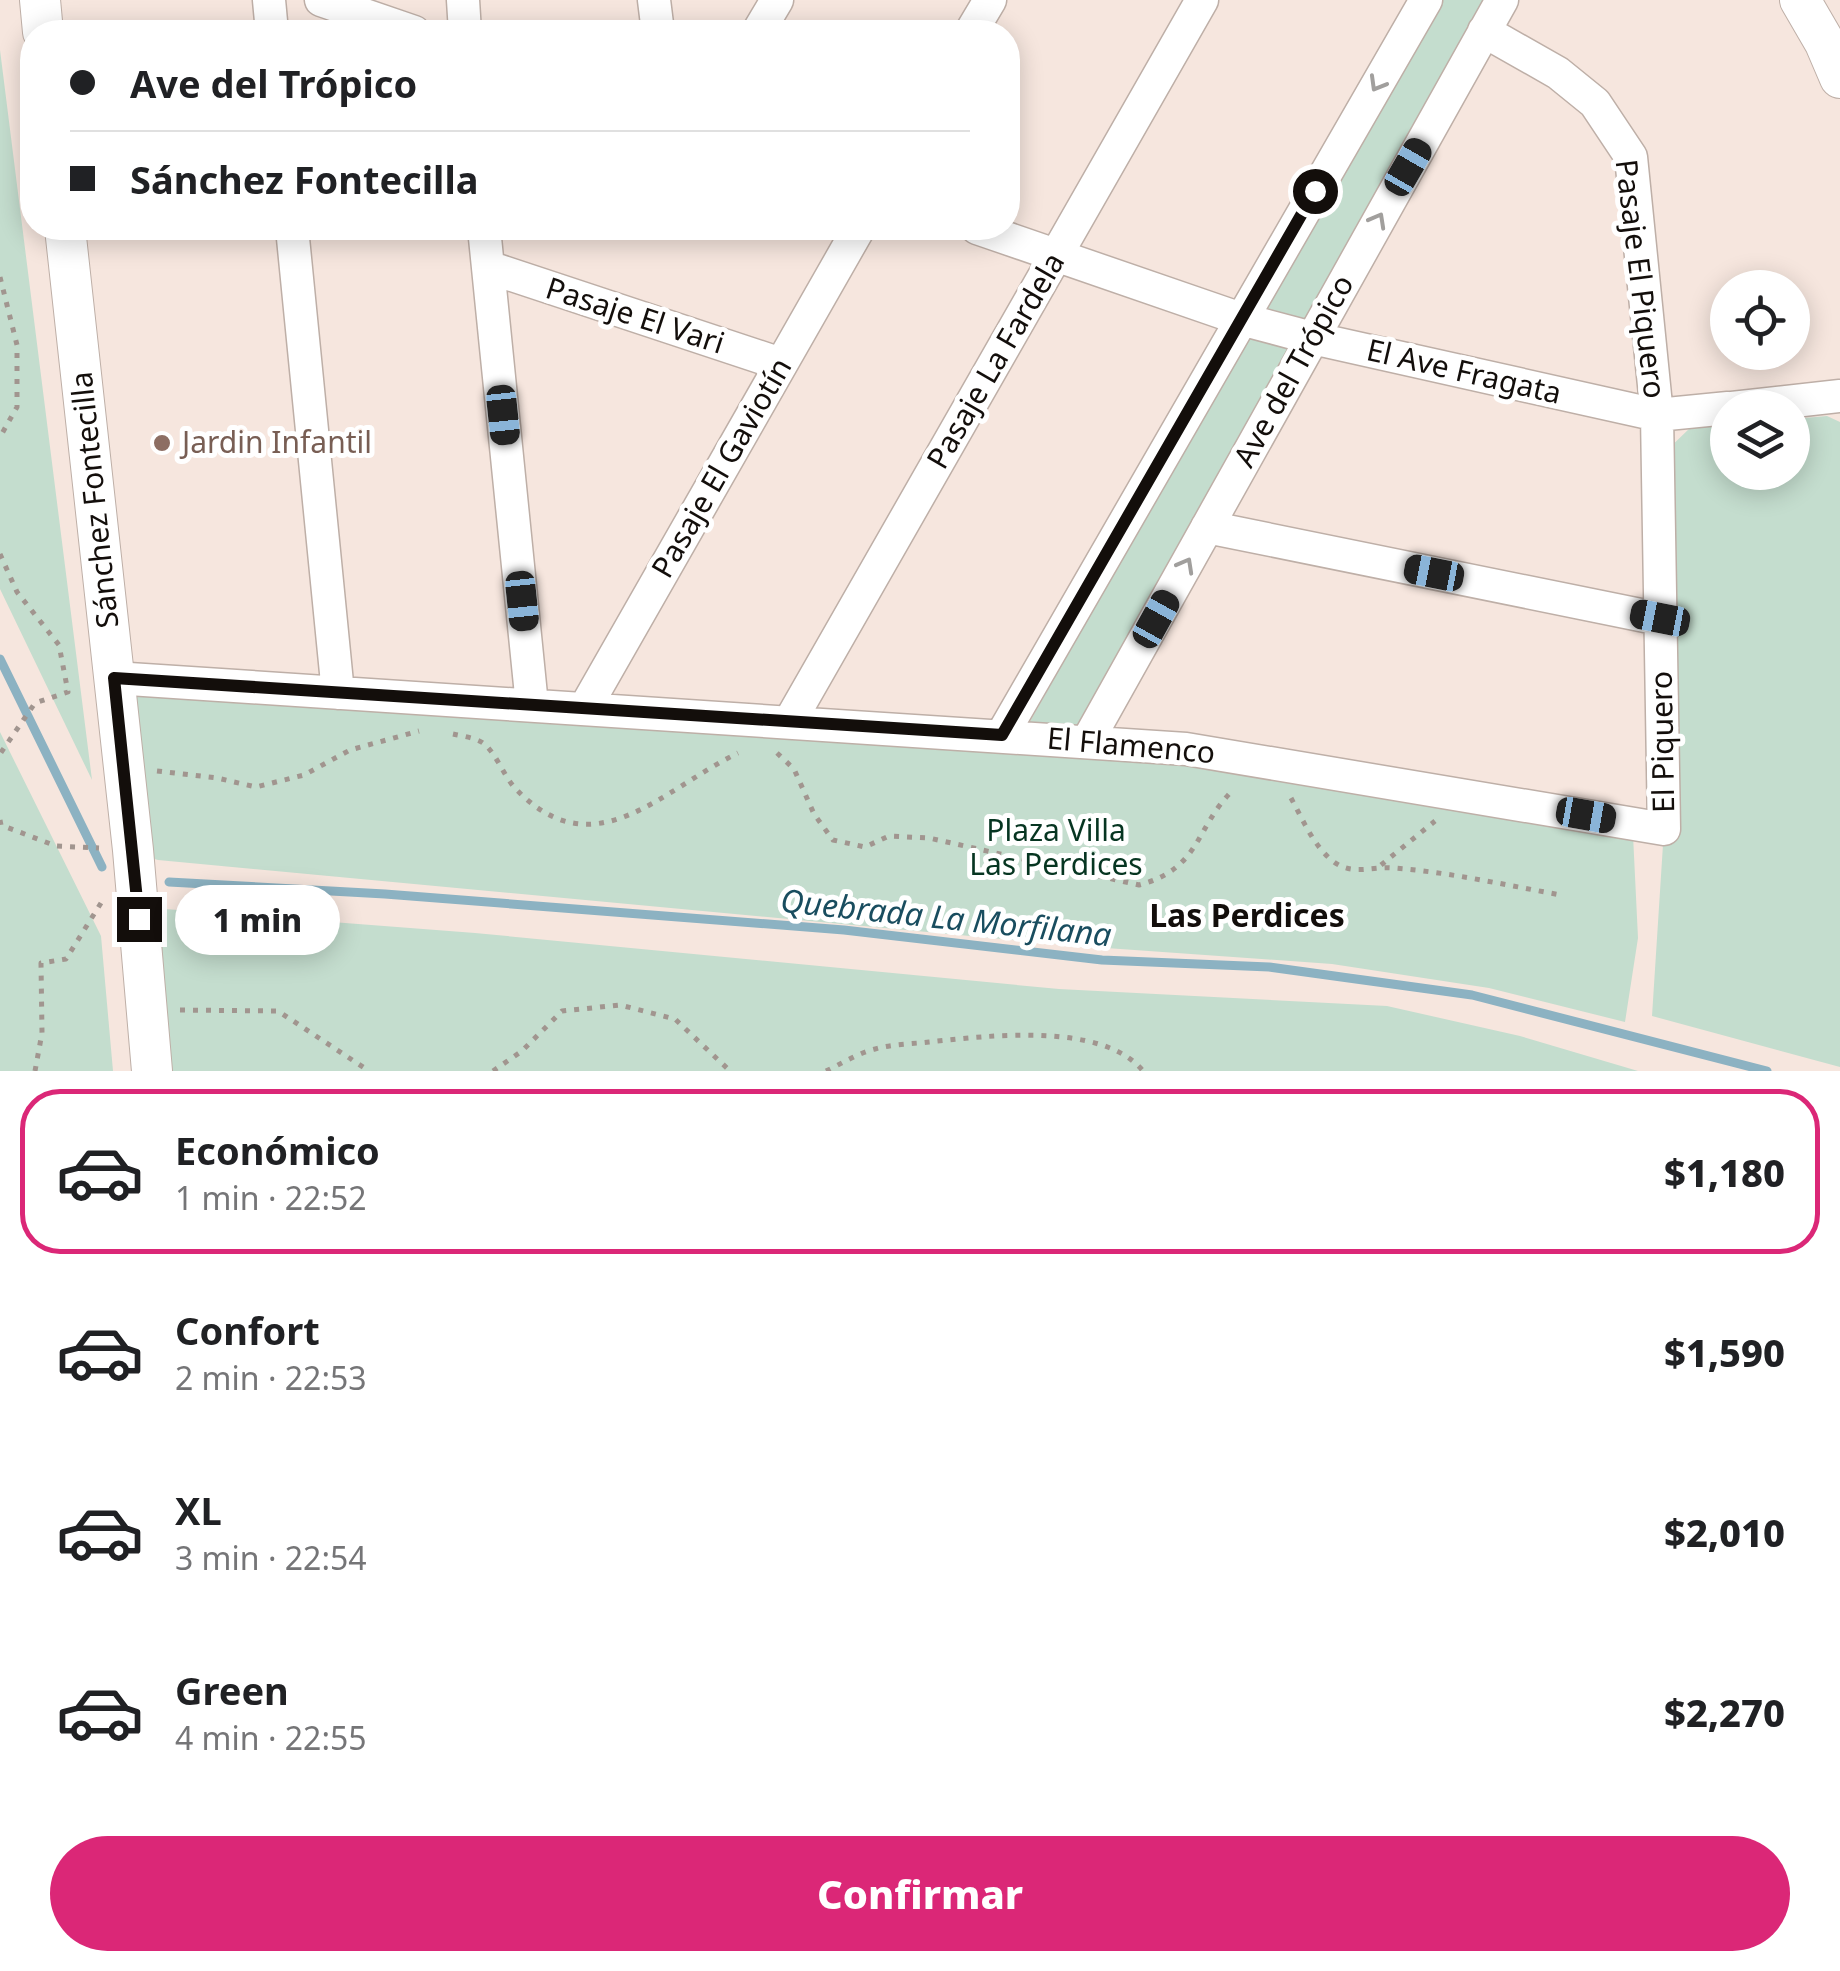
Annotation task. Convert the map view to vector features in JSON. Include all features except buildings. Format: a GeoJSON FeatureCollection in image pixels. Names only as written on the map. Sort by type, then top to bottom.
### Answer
{"type":"FeatureCollection","features":[{"type":"Feature","properties":{"kind":"street"},"geometry":{"type":"LineString","coordinates":[[321,0],[379,20]]}},
{"type":"Feature","properties":{"kind":"street","name":"Pasaje La Fardela"},"geometry":{"type":"LineString","coordinates":[[782,736],[1202,0]]}},
{"type":"Feature","properties":{"kind":"street"},"geometry":{"type":"LineString","coordinates":[[1002,735],[1426,0]]}},
{"type":"Feature","properties":{"kind":"street","name":"Ave del Trópico"},"geometry":{"type":"LineString","coordinates":[[1087,742],[1502,0]]}},
{"type":"Feature","properties":{"kind":"street"},"geometry":{"type":"LineString","coordinates":[[1800,0],[1840,78]]}},
{"type":"Feature","properties":{"kind":"street","name":"Pasaje El Piquero"},"geometry":{"type":"LineString","coordinates":[[1484,31],[1558,73],[1595,103],[1631,157],[1657,415]]}},
{"type":"Feature","properties":{"kind":"street","name":"Sánchez Fontecilla"},"geometry":{"type":"LineString","coordinates":[[66,240],[133,850],[152,1071]]}},
{"type":"Feature","properties":{"kind":"street"},"geometry":{"type":"LineString","coordinates":[[293,240],[338,693]]}},
{"type":"Feature","properties":{"kind":"street"},"geometry":{"type":"LineString","coordinates":[[485,240],[532,705]]}},
{"type":"Feature","properties":{"kind":"street","name":"Pasaje El Gaviotín"},"geometry":{"type":"LineString","coordinates":[[585,708],[852,240]]}},
{"type":"Feature","properties":{"kind":"street","name":"El Ave Fragata"},"geometry":{"type":"LineString","coordinates":[[1012,240],[1241,319],[1312,338],[1657,415],[1710,410]]}},
{"type":"Feature","properties":{"kind":"street","name":"Pasaje El Vari"},"geometry":{"type":"LineString","coordinates":[[488,267],[781,364]]}},
{"type":"Feature","properties":{"kind":"street","name":"El Ave Fragata"},"geometry":{"type":"LineString","coordinates":[[1810,399],[1840,396]]}},
{"type":"Feature","properties":{"kind":"street","name":"El Piquero"},"geometry":{"type":"LineString","coordinates":[[1657,415],[1664,829]]}},
{"type":"Feature","properties":{"kind":"street"},"geometry":{"type":"LineString","coordinates":[[1207,527],[1660,618]]}},
{"type":"Feature","properties":{"kind":"street","name":"El Flamenco"},"geometry":{"type":"LineString","coordinates":[[114,678],[585,708],[782,736],[1002,735],[1186,749],[1664,829]]}},
{"type":"Feature","properties":{"kind":"path"},"geometry":{"type":"LineString","coordinates":[[0,277],[17,345],[17,407],[0,437]]}},
{"type":"Feature","properties":{"kind":"path"},"geometry":{"type":"LineString","coordinates":[[0,554],[17,592],[59,645],[68,692],[35,703],[0,754]]}},
{"type":"Feature","properties":{"kind":"path"},"geometry":{"type":"LineString","coordinates":[[124,767],[217,778],[256,788],[304,774],[350,750],[433,728]]}},
{"type":"Feature","properties":{"kind":"path"},"geometry":{"type":"LineString","coordinates":[[450,733],[482,743],[515,788],[557,820],[600,826],[633,814],[748,748]]}},
{"type":"Feature","properties":{"kind":"path"},"geometry":{"type":"LineString","coordinates":[[782,736],[814,814],[834,840],[865,847],[889,836],[930,838],[1139,885],[1164,878],[1186,860],[1231,790],[1243,786]]}},
{"type":"Feature","properties":{"kind":"path"},"geometry":{"type":"LineString","coordinates":[[1285,788],[1312,837],[1334,862],[1358,872],[1379,867],[1416,870],[1561,895]]}},
{"type":"Feature","properties":{"kind":"path"},"geometry":{"type":"LineString","coordinates":[[1379,867],[1467,794]]}},
{"type":"Feature","properties":{"kind":"path"},"geometry":{"type":"LineString","coordinates":[[0,820],[0,825],[56,846],[133,850]]}},
{"type":"Feature","properties":{"kind":"path"},"geometry":{"type":"LineString","coordinates":[[36,1071],[42,1034],[41,963],[66,959],[104,896]]}},
{"type":"Feature","properties":{"kind":"path"},"geometry":{"type":"LineString","coordinates":[[493,1071],[522,1051],[562,1011],[620,1005],[674,1018],[730,1071]]}},
{"type":"Feature","properties":{"kind":"path"},"geometry":{"type":"LineString","coordinates":[[146,1009],[278,1012],[369,1071]]}},
{"type":"Feature","properties":{"kind":"path"},"geometry":{"type":"LineString","coordinates":[[826,1071],[873,1049],[1024,1034],[1095,1044],[1134,1060],[1143,1071]]}},
{"type":"Feature","properties":{"kind":"green space"},"geometry":{"type":"Polygon","coordinates":[[[1434,0],[1494,0],[1082,736],[1023,734],[1434,0]]]}},
{"type":"Feature","properties":{"kind":"green space"},"geometry":{"type":"Polygon","coordinates":[[[0,50],[20,209],[20,240],[24,240],[92,780],[0,589],[0,50]]]}},
{"type":"Feature","properties":{"kind":"green space"},"geometry":{"type":"Polygon","coordinates":[[[1827,416],[1840,422],[1840,1067],[1652,1016],[1664,829],[1663,454],[1690,428],[1710,426],[1710,490],[1810,490],[1810,418],[1827,416]]]}},
{"type":"Feature","properties":{"kind":"green space","name":"Plaza Villa Las Perdices"},"geometry":{"type":"Polygon","coordinates":[[[128,695],[1058,752],[1241,771],[1633,835],[1638,938],[1625,1022],[1489,988],[1332,964],[1078,946],[158,860],[145,856],[128,695]]]}},
{"type":"Feature","properties":{"kind":"green space"},"geometry":{"type":"Polygon","coordinates":[[[0,732],[101,936],[113,1071],[0,1071],[0,732]]]}},
{"type":"Feature","properties":{"kind":"green space"},"geometry":{"type":"Polygon","coordinates":[[[152,908],[475,933],[1059,989],[1387,1006],[1520,1036],[1638,1071],[163,1071],[152,908]]]}},
{"type":"Feature","properties":{"kind":"waterway","name":"Quebrada La Morfilana"},"geometry":{"type":"LineString","coordinates":[[0,659],[102,867]]}},
{"type":"Feature","properties":{"kind":"waterway","name":"Quebrada La Morfilana"},"geometry":{"type":"LineString","coordinates":[[169,882],[385,894],[844,930],[1102,960],[1269,967],[1472,995],[1767,1071]]}},
{"type":"Feature","properties":{"kind":"place","name":"Jardin Infantil"},"geometry":{"type":"Point","coordinates":[162,443]}},
{"type":"Feature","properties":{"kind":"district","name":"Las Perdices"},"geometry":{"type":"Point","coordinates":[1247,916]}},
{"type":"Feature","properties":{"kind":"route"},"geometry":{"type":"LineString","coordinates":[[139,919],[114,678],[1002,735],[1315,191]]}}]}
